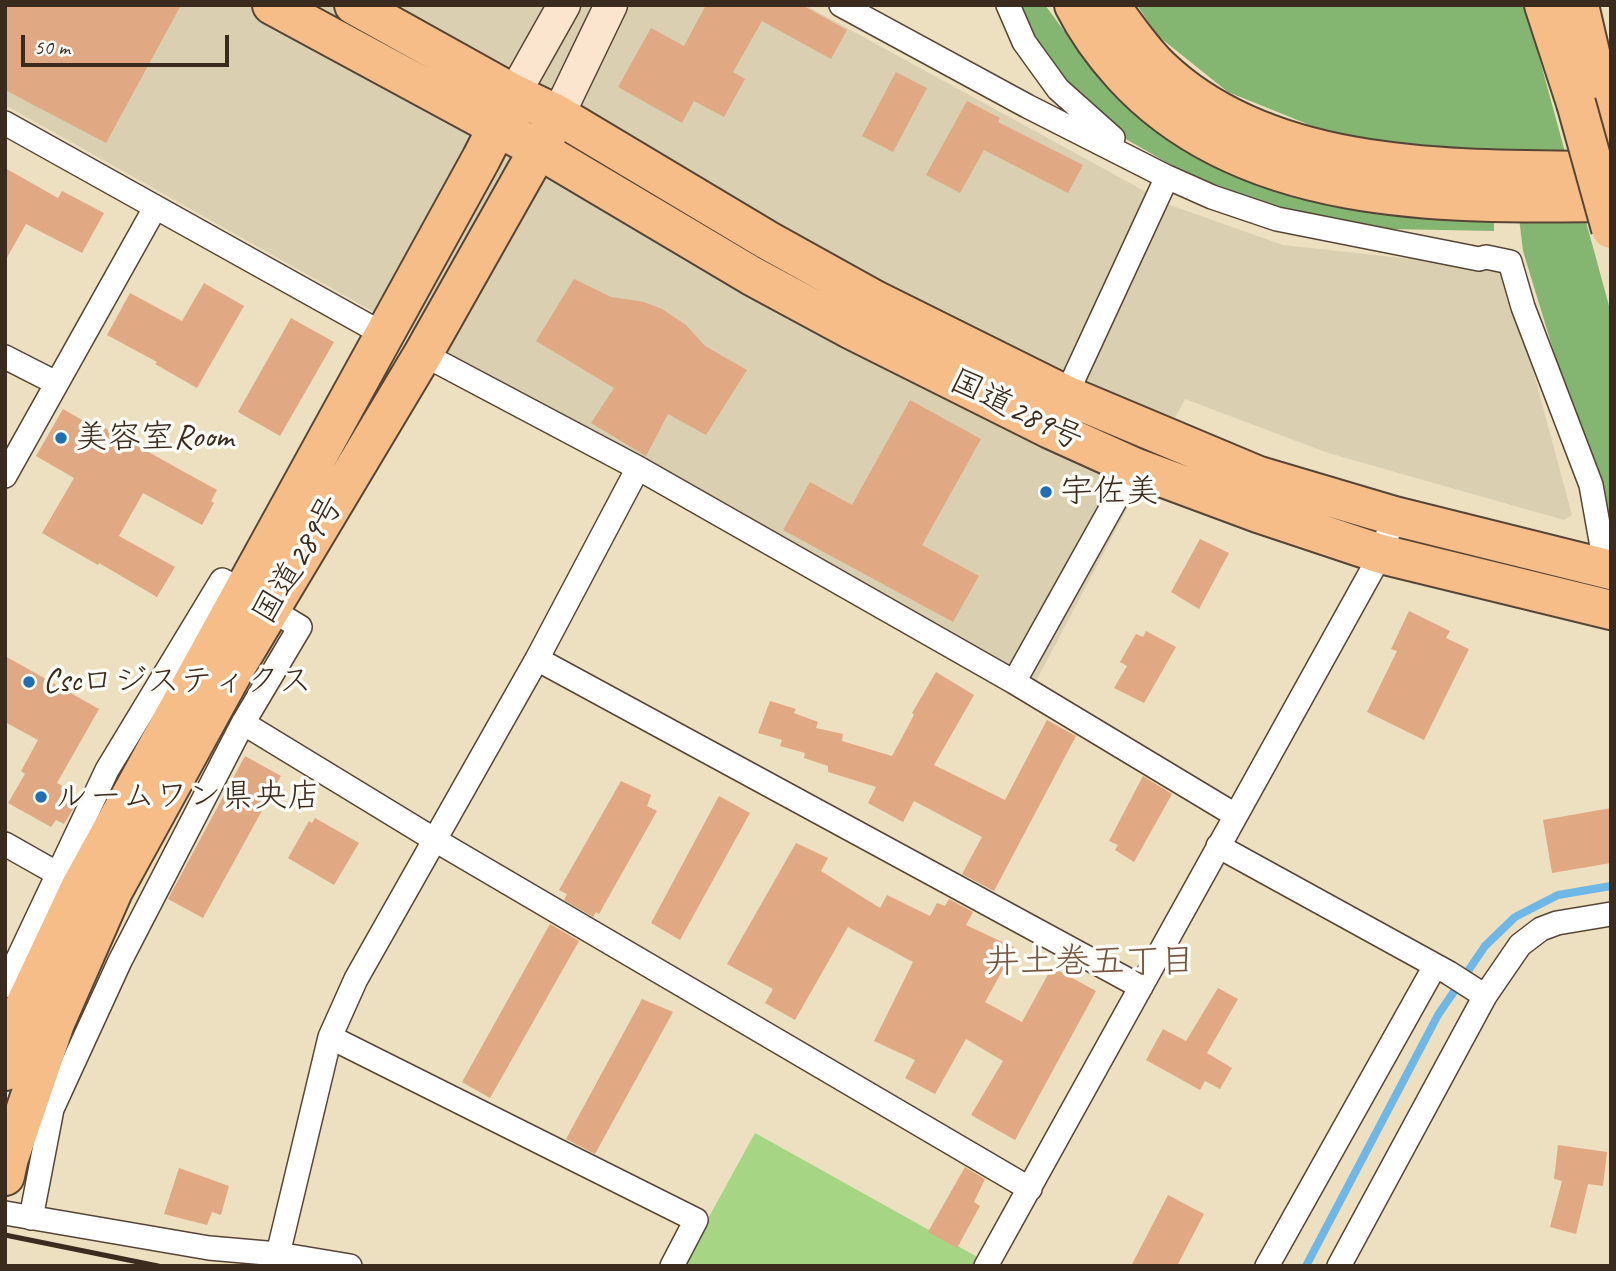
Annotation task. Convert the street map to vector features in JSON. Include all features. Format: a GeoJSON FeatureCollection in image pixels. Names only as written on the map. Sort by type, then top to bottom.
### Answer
{"type":"FeatureCollection","features":[{"type":"Feature","properties":{"kind":"highway","name":"国道289号"},"geometry":{"type":"LineString","coordinates":[[271,5],[538,149],[752,276],[852,330],[1025,417],[1134,467],[1258,513],[1381,554],[1611,610]]}},
{"type":"Feature","properties":{"kind":"highway","name":"国道289号"},"geometry":{"type":"LineString","coordinates":[[354,5],[514,94],[558,115],[768,240],[875,300],[1066,395],[1259,475],[1394,516],[1608,569]]}},
{"type":"Feature","properties":{"kind":"highway"},"geometry":{"type":"LineString","coordinates":[[1074,5],[1107,57],[1140,93],[1181,126],[1238,156],[1295,177],[1362,191],[1435,199],[1514,203],[1611,202]]}},
{"type":"Feature","properties":{"kind":"highway"},"geometry":{"type":"LineString","coordinates":[[1111,5],[1160,68],[1198,97],[1244,123],[1291,143],[1338,154],[1408,164],[1500,170],[1611,171]]}},
{"type":"Feature","properties":{"kind":"highway"},"geometry":{"type":"LineString","coordinates":[[1544,5],[1611,143]]}},
{"type":"Feature","properties":{"kind":"highway"},"geometry":{"type":"LineString","coordinates":[[1579,5],[1589,102],[1611,229]]}},
{"type":"Feature","properties":{"kind":"highway","name":"国道289号"},"geometry":{"type":"LineString","coordinates":[[5,1072],[25,1005],[84,884],[237,665],[256,600],[383,334],[514,94]]}},
{"type":"Feature","properties":{"kind":"highway","name":"国道289号"},"geometry":{"type":"LineString","coordinates":[[256,600],[423,354],[558,115]]}},
{"type":"Feature","properties":{"kind":"highway","name":"国道289号"},"geometry":{"type":"LineString","coordinates":[[5,1176],[55,1023],[84,884]]}},
{"type":"Feature","properties":{"kind":"street"},"geometry":{"type":"LineString","coordinates":[[514,94],[564,5]]}},
{"type":"Feature","properties":{"kind":"street"},"geometry":{"type":"LineString","coordinates":[[558,115],[611,5]]}},
{"type":"Feature","properties":{"kind":"street"},"geometry":{"type":"LineString","coordinates":[[841,5],[1027,106],[1212,197],[1277,219],[1510,262],[1523,307],[1591,485],[1608,569]]}},
{"type":"Feature","properties":{"kind":"street"},"geometry":{"type":"LineString","coordinates":[[1008,5],[1024,42],[1058,89],[1091,121],[1147,166]]}},
{"type":"Feature","properties":{"kind":"street"},"geometry":{"type":"LineString","coordinates":[[5,123],[383,334]]}},
{"type":"Feature","properties":{"kind":"street"},"geometry":{"type":"LineString","coordinates":[[1066,395],[1167,177]]}},
{"type":"Feature","properties":{"kind":"street"},"geometry":{"type":"LineString","coordinates":[[5,476],[155,208]]}},
{"type":"Feature","properties":{"kind":"street"},"geometry":{"type":"LineString","coordinates":[[423,354],[638,468],[1014,682],[1235,815]]}},
{"type":"Feature","properties":{"kind":"street"},"geometry":{"type":"LineString","coordinates":[[5,357],[57,383]]}},
{"type":"Feature","properties":{"kind":"street"},"geometry":{"type":"LineString","coordinates":[[1014,682],[1134,467]]}},
{"type":"Feature","properties":{"kind":"street"},"geometry":{"type":"LineString","coordinates":[[278,1254],[330,1037],[356,979],[537,659],[638,468]]}},
{"type":"Feature","properties":{"kind":"street"},"geometry":{"type":"LineString","coordinates":[[986,1266],[1381,554],[1394,516]]}},
{"type":"Feature","properties":{"kind":"street"},"geometry":{"type":"LineString","coordinates":[[5,986],[84,884],[107,770],[222,580],[300,627],[243,723],[120,961],[52,1109],[31,1218]]}},
{"type":"Feature","properties":{"kind":"street"},"geometry":{"type":"LineString","coordinates":[[537,659],[1141,987]]}},
{"type":"Feature","properties":{"kind":"street"},"geometry":{"type":"LineString","coordinates":[[243,723],[435,841],[1030,1189]]}},
{"type":"Feature","properties":{"kind":"street"},"geometry":{"type":"LineString","coordinates":[[5,844],[84,884]]}},
{"type":"Feature","properties":{"kind":"street"},"geometry":{"type":"LineString","coordinates":[[1218,846],[1478,991]]}},
{"type":"Feature","properties":{"kind":"street"},"geometry":{"type":"LineString","coordinates":[[1339,1266],[1478,991],[1520,945],[1541,929],[1557,923],[1611,914]]}},
{"type":"Feature","properties":{"kind":"street"},"geometry":{"type":"LineString","coordinates":[[1268,1266],[1442,970]]}},
{"type":"Feature","properties":{"kind":"street"},"geometry":{"type":"LineString","coordinates":[[330,1037],[696,1220],[672,1266]]}},
{"type":"Feature","properties":{"kind":"street"},"geometry":{"type":"LineString","coordinates":[[5,1213],[209,1248],[278,1254],[350,1266]]}},
{"type":"Feature","properties":{"kind":"shaded area"},"geometry":{"type":"Polygon","coordinates":[[[5,5],[805,5],[1170,205],[1283,245],[1412,259],[1494,254],[1505,266],[1572,515],[1564,520],[1328,453],[1185,399],[1035,683],[5,105],[5,5]]]}},
{"type":"Feature","properties":{"kind":"green space"},"geometry":{"type":"Polygon","coordinates":[[[1021,5],[1045,5],[1076,47],[1133,112],[1215,158],[1389,212],[1494,222],[1494,231],[1389,229],[1286,212],[1208,186],[1117,134],[1041,52],[1021,5]]]}},
{"type":"Feature","properties":{"kind":"green space"},"geometry":{"type":"Polygon","coordinates":[[[1137,5],[1525,5],[1565,152],[1409,147],[1327,132],[1228,92],[1158,36],[1137,5]]]}},
{"type":"Feature","properties":{"kind":"green space"},"geometry":{"type":"Polygon","coordinates":[[[1519,218],[1585,218],[1611,313],[1611,521],[1605,520],[1523,251],[1519,218]]]}},
{"type":"Feature","properties":{"kind":"green space"},"geometry":{"type":"Polygon","coordinates":[[[755,1133],[981,1259],[977,1266],[682,1266],[755,1133]]]}},
{"type":"Feature","properties":{"kind":"building"},"geometry":{"type":"Polygon","coordinates":[[[5,5],[181,5],[106,143],[5,90],[5,5]]]}},
{"type":"Feature","properties":{"kind":"building"},"geometry":{"type":"Polygon","coordinates":[[[706,5],[802,5],[847,30],[831,59],[762,21],[733,72],[745,79],[724,117],[694,101],[682,123],[618,87],[651,28],[684,46],[706,5]]]}},
{"type":"Feature","properties":{"kind":"building"},"geometry":{"type":"Polygon","coordinates":[[[896,72],[927,88],[893,152],[862,136],[896,72]]]}},
{"type":"Feature","properties":{"kind":"building"},"geometry":{"type":"Polygon","coordinates":[[[967,101],[1000,118],[998,122],[1083,165],[1068,193],[984,150],[960,193],[926,175],[967,101]]]}},
{"type":"Feature","properties":{"kind":"building"},"geometry":{"type":"Polygon","coordinates":[[[5,168],[58,198],[62,191],[104,213],[82,253],[26,224],[5,261],[5,168]]]}},
{"type":"Feature","properties":{"kind":"building"},"geometry":{"type":"Polygon","coordinates":[[[574,279],[611,297],[644,302],[662,309],[686,325],[705,346],[747,370],[706,435],[668,414],[646,456],[591,423],[614,388],[536,341],[574,279]]]}},
{"type":"Feature","properties":{"kind":"building"},"geometry":{"type":"Polygon","coordinates":[[[204,283],[244,306],[197,388],[155,364],[157,362],[107,335],[130,293],[182,321],[204,283]]]}},
{"type":"Feature","properties":{"kind":"building"},"geometry":{"type":"Polygon","coordinates":[[[291,318],[334,342],[280,436],[238,412],[291,318]]]}},
{"type":"Feature","properties":{"kind":"building"},"geometry":{"type":"Polygon","coordinates":[[[910,400],[981,439],[922,545],[979,576],[953,622],[783,530],[810,482],[852,505],[910,400]]]}},
{"type":"Feature","properties":{"kind":"building"},"geometry":{"type":"Polygon","coordinates":[[[63,409],[103,432],[105,428],[217,490],[211,501],[214,503],[202,525],[143,493],[119,536],[175,567],[157,597],[42,533],[74,478],[36,456],[63,409]]]}},
{"type":"Feature","properties":{"kind":"building"},"geometry":{"type":"Polygon","coordinates":[[[1200,539],[1229,553],[1199,609],[1171,592],[1200,539]]]}},
{"type":"Feature","properties":{"kind":"building"},"geometry":{"type":"Polygon","coordinates":[[[1409,611],[1450,631],[1446,638],[1469,649],[1424,740],[1367,712],[1397,651],[1391,649],[1409,611]]]}},
{"type":"Feature","properties":{"kind":"building"},"geometry":{"type":"Polygon","coordinates":[[[1146,631],[1176,647],[1144,703],[1114,688],[1127,666],[1120,662],[1136,634],[1143,637],[1146,631]]]}},
{"type":"Feature","properties":{"kind":"building","name":"Cscロジスティクス"},"geometry":{"type":"Polygon","coordinates":[[[5,656],[99,709],[57,783],[74,793],[68,802],[75,806],[64,824],[56,820],[51,827],[8,803],[25,774],[21,771],[38,740],[5,722],[5,656]]]}},
{"type":"Feature","properties":{"kind":"building"},"geometry":{"type":"Polygon","coordinates":[[[936,672],[974,695],[934,765],[1005,800],[1047,720],[1076,736],[994,891],[962,874],[982,837],[914,801],[903,822],[868,803],[876,787],[828,772],[828,766],[804,758],[805,753],[780,746],[782,740],[758,733],[770,701],[796,709],[794,713],[818,722],[816,728],[843,734],[842,741],[892,756],[914,715],[912,713],[936,672]]]}},
{"type":"Feature","properties":{"kind":"building"},"geometry":{"type":"Polygon","coordinates":[[[245,756],[281,776],[203,918],[168,899],[245,756]]]}},
{"type":"Feature","properties":{"kind":"building"},"geometry":{"type":"Polygon","coordinates":[[[1143,776],[1172,794],[1134,862],[1115,850],[1118,845],[1109,841],[1143,776]]]}},
{"type":"Feature","properties":{"kind":"building"},"geometry":{"type":"Polygon","coordinates":[[[621,781],[651,795],[647,806],[657,811],[599,914],[596,912],[593,917],[564,900],[567,894],[559,890],[621,781]]]}},
{"type":"Feature","properties":{"kind":"building"},"geometry":{"type":"Polygon","coordinates":[[[719,796],[750,813],[680,940],[651,923],[719,796]]]}},
{"type":"Feature","properties":{"kind":"building"},"geometry":{"type":"Polygon","coordinates":[[[1611,808],[1611,863],[1552,873],[1543,820],[1611,808]]]}},
{"type":"Feature","properties":{"kind":"building"},"geometry":{"type":"Polygon","coordinates":[[[315,818],[359,843],[334,885],[288,858],[309,821],[312,823],[315,818]]]}},
{"type":"Feature","properties":{"kind":"building"},"geometry":{"type":"Polygon","coordinates":[[[796,843],[828,858],[821,871],[880,908],[887,895],[930,916],[937,903],[945,906],[949,899],[973,912],[966,925],[1015,948],[985,1002],[1022,1022],[1052,967],[1096,991],[1015,1140],[971,1115],[1003,1061],[966,1039],[935,1094],[905,1078],[915,1060],[874,1041],[913,962],[848,927],[795,1020],[765,1003],[773,989],[727,964],[796,843]]]}},
{"type":"Feature","properties":{"kind":"building"},"geometry":{"type":"Polygon","coordinates":[[[550,924],[579,941],[490,1098],[462,1082],[550,924]]]}},
{"type":"Feature","properties":{"kind":"building"},"geometry":{"type":"Polygon","coordinates":[[[1218,988],[1238,999],[1207,1053],[1232,1068],[1220,1089],[1205,1081],[1200,1090],[1146,1060],[1163,1029],[1186,1041],[1218,988]]]}},
{"type":"Feature","properties":{"kind":"building"},"geometry":{"type":"Polygon","coordinates":[[[642,999],[673,1012],[595,1154],[566,1139],[642,999]]]}},
{"type":"Feature","properties":{"kind":"building"},"geometry":{"type":"Polygon","coordinates":[[[1558,1145],[1607,1152],[1603,1186],[1588,1184],[1576,1234],[1550,1227],[1562,1181],[1554,1179],[1558,1145]]]}},
{"type":"Feature","properties":{"kind":"building"},"geometry":{"type":"Polygon","coordinates":[[[965,1167],[985,1179],[974,1202],[980,1206],[957,1248],[928,1232],[965,1167]]]}},
{"type":"Feature","properties":{"kind":"building"},"geometry":{"type":"Polygon","coordinates":[[[179,1168],[229,1186],[221,1215],[212,1212],[207,1225],[164,1214],[179,1168]]]}},
{"type":"Feature","properties":{"kind":"building"},"geometry":{"type":"Polygon","coordinates":[[[1168,1195],[1204,1214],[1177,1266],[1131,1266],[1168,1195]]]}},
{"type":"Feature","properties":{"kind":"waterway"},"geometry":{"type":"LineString","coordinates":[[1306,1266],[1438,1015],[1485,946],[1515,917],[1558,895],[1611,886]]}},
{"type":"Feature","properties":{"kind":"railway"},"geometry":{"type":"LineString","coordinates":[[5,1235],[158,1266]]}},
{"type":"Feature","properties":{"kind":"place","name":"美容室Room"},"geometry":{"type":"Point","coordinates":[61,438]}},
{"type":"Feature","properties":{"kind":"place","name":"宇佐美"},"geometry":{"type":"Point","coordinates":[1046,492]}},
{"type":"Feature","properties":{"kind":"place","name":"Cscロジスティクス"},"geometry":{"type":"Point","coordinates":[29,682]}},
{"type":"Feature","properties":{"kind":"place","name":"ルームワン県央店"},"geometry":{"type":"Point","coordinates":[41,797]}},
{"type":"Feature","properties":{"kind":"district","name":"井土巻五丁目"},"geometry":{"type":"Point","coordinates":[1090,963]}}]}
